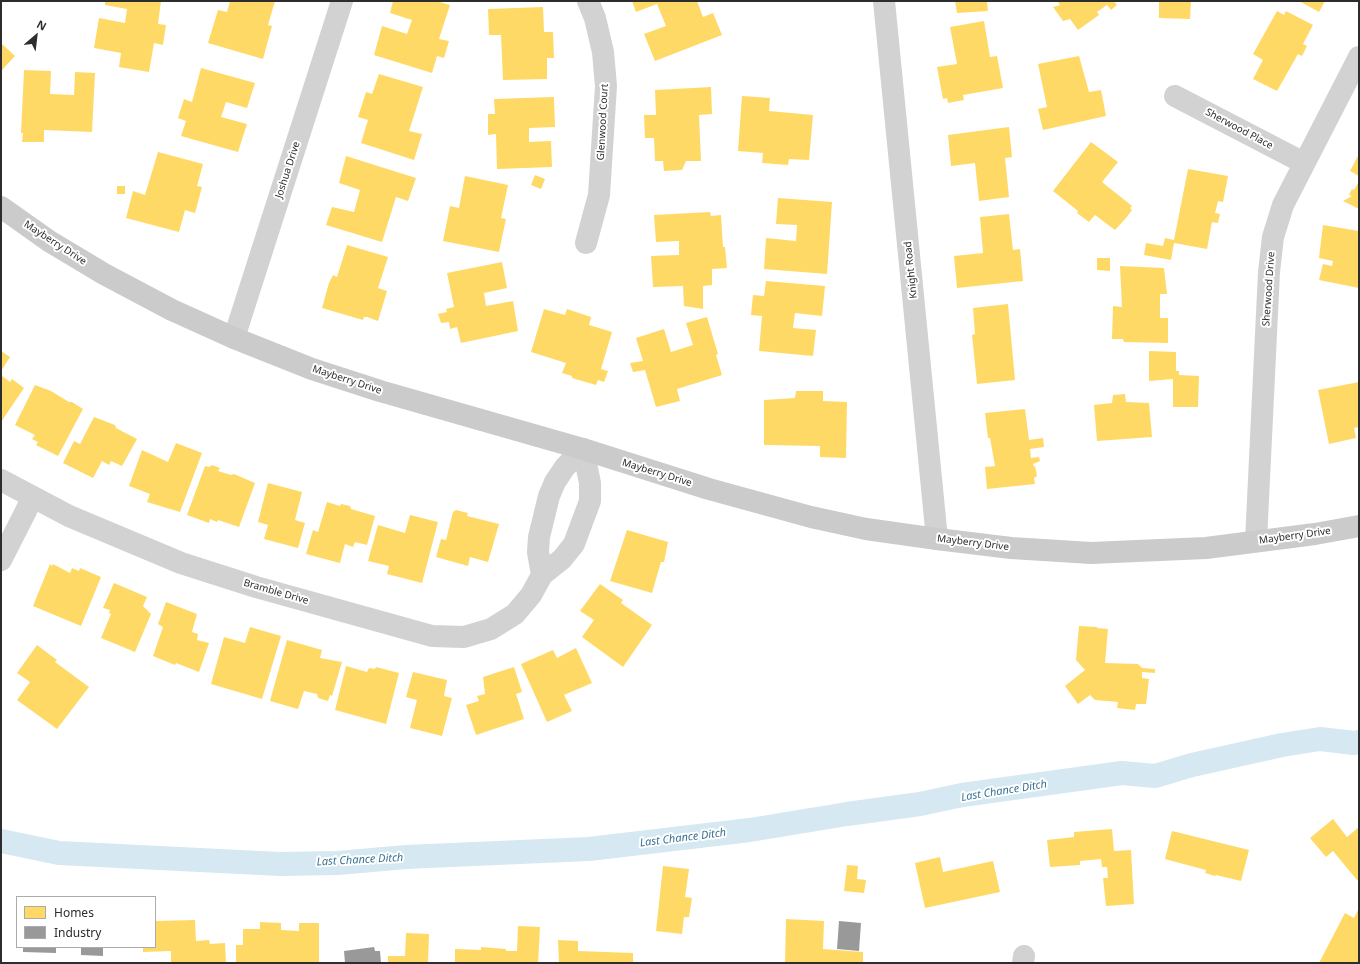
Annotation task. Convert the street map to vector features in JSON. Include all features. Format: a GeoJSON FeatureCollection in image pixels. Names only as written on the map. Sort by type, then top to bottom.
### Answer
{"type":"FeatureCollection","features":[{"type":"Feature","properties":{"kind":"main road","name":"Mayberry Drive"},"geometry":{"type":"LineString","coordinates":[[1,207],[49,241],[104,274],[172,310],[234,338],[312,368],[380,391],[583,449],[709,489],[811,517],[866,529],[937,539],[1011,548],[1091,553],[1206,548],[1359,526]]}},
{"type":"Feature","properties":{"kind":"street","name":"Joshua Drive"},"geometry":{"type":"LineString","coordinates":[[234,338],[342,1]]}},
{"type":"Feature","properties":{"kind":"street","name":"Glenwood Court"},"geometry":{"type":"LineString","coordinates":[[586,243],[599,195],[606,86],[603,52],[588,1]]}},
{"type":"Feature","properties":{"kind":"street","name":"Knight Road"},"geometry":{"type":"LineString","coordinates":[[884,1],[937,539]]}},
{"type":"Feature","properties":{"kind":"street","name":"Sherwood Drive"},"geometry":{"type":"LineString","coordinates":[[1256,541],[1268,272],[1273,237],[1283,205],[1359,57]]}},
{"type":"Feature","properties":{"kind":"street","name":"Sherwood Place"},"geometry":{"type":"LineString","coordinates":[[1175,96],[1304,163]]}},
{"type":"Feature","properties":{"kind":"street"},"geometry":{"type":"LineString","coordinates":[[542,575],[538,552],[539,537],[549,496],[555,482],[565,467],[583,449]]}},
{"type":"Feature","properties":{"kind":"street","name":"Bramble Drive"},"geometry":{"type":"LineString","coordinates":[[1,480],[76,520],[181,564],[256,587],[432,636],[464,636],[491,629],[515,614],[531,595],[542,575],[562,559],[574,544],[590,501],[590,483],[583,449]]}},
{"type":"Feature","properties":{"kind":"street"},"geometry":{"type":"LineString","coordinates":[[1,560],[33,497]]}},
{"type":"Feature","properties":{"kind":"building: Homes"},"geometry":{"type":"Polygon","coordinates":[[[105,1],[161,1],[158,24],[166,25],[163,45],[154,43],[149,72],[119,67],[121,53],[94,48],[99,18],[125,23],[127,9],[105,5],[105,1]]]}},
{"type":"Feature","properties":{"kind":"building: Homes"},"geometry":{"type":"Polygon","coordinates":[[[230,1],[275,1],[268,25],[272,26],[263,59],[208,43],[218,10],[227,12],[230,1]]]}},
{"type":"Feature","properties":{"kind":"building: Homes"},"geometry":{"type":"Polygon","coordinates":[[[393,1],[436,1],[450,5],[439,39],[449,41],[444,58],[437,56],[432,73],[374,55],[382,26],[407,34],[412,20],[390,13],[393,1]]]}},
{"type":"Feature","properties":{"kind":"building: Homes"},"geometry":{"type":"Polygon","coordinates":[[[632,1],[697,1],[703,17],[713,13],[722,35],[655,61],[644,34],[666,26],[657,4],[636,12],[632,1]]]}},
{"type":"Feature","properties":{"kind":"building: Homes"},"geometry":{"type":"Polygon","coordinates":[[[955,1],[987,1],[988,11],[957,13],[955,1]]]}},
{"type":"Feature","properties":{"kind":"building: Homes"},"geometry":{"type":"Polygon","coordinates":[[[1057,1],[1114,1],[1117,5],[1111,10],[1107,5],[1097,12],[1099,15],[1078,30],[1070,19],[1063,21],[1053,7],[1060,5],[1057,1]]]}},
{"type":"Feature","properties":{"kind":"building: Homes"},"geometry":{"type":"Polygon","coordinates":[[[1159,1],[1191,1],[1190,19],[1159,18],[1159,1]]]}},
{"type":"Feature","properties":{"kind":"building: Homes"},"geometry":{"type":"Polygon","coordinates":[[[1299,1],[1325,1],[1319,12],[1299,1]]]}},
{"type":"Feature","properties":{"kind":"building: Homes"},"geometry":{"type":"Polygon","coordinates":[[[543,7],[544,32],[553,32],[554,58],[547,58],[547,79],[503,80],[501,35],[489,35],[488,9],[543,7]]]}},
{"type":"Feature","properties":{"kind":"building: Homes"},"geometry":{"type":"Polygon","coordinates":[[[1277,11],[1284,15],[1286,11],[1313,25],[1303,44],[1307,46],[1302,56],[1298,54],[1277,91],[1253,79],[1263,60],[1253,54],[1277,11]]]}},
{"type":"Feature","properties":{"kind":"building: Homes"},"geometry":{"type":"Polygon","coordinates":[[[984,21],[990,57],[997,56],[1003,88],[963,95],[964,100],[948,103],[947,98],[943,99],[937,67],[957,64],[950,27],[984,21]]]}},
{"type":"Feature","properties":{"kind":"building: Homes"},"geometry":{"type":"Polygon","coordinates":[[[1,43],[15,56],[1,71],[1,43]]]}},
{"type":"Feature","properties":{"kind":"building: Homes"},"geometry":{"type":"Polygon","coordinates":[[[1079,56],[1089,92],[1101,90],[1106,116],[1043,130],[1038,109],[1047,107],[1038,64],[1079,56]]]}},
{"type":"Feature","properties":{"kind":"building: Homes"},"geometry":{"type":"Polygon","coordinates":[[[201,68],[255,83],[247,108],[226,102],[221,117],[247,124],[238,152],[181,136],[186,121],[178,118],[184,99],[192,102],[201,68]]]}},
{"type":"Feature","properties":{"kind":"building: Homes"},"geometry":{"type":"Polygon","coordinates":[[[24,70],[51,71],[50,94],[74,95],[75,72],[95,73],[92,132],[44,130],[44,142],[22,142],[23,133],[21,133],[24,70]]]}},
{"type":"Feature","properties":{"kind":"building: Homes"},"geometry":{"type":"Polygon","coordinates":[[[379,74],[423,87],[409,131],[422,134],[414,160],[361,143],[368,120],[358,117],[366,92],[372,94],[379,74]]]}},
{"type":"Feature","properties":{"kind":"building: Homes"},"geometry":{"type":"Polygon","coordinates":[[[711,87],[712,114],[699,115],[701,161],[686,161],[682,170],[664,171],[663,161],[655,161],[654,138],[645,138],[644,115],[656,115],[655,90],[711,87]]]}},
{"type":"Feature","properties":{"kind":"building: Homes"},"geometry":{"type":"Polygon","coordinates":[[[742,96],[770,98],[769,111],[813,115],[809,160],[789,159],[788,165],[762,163],[763,153],[738,151],[742,96]]]}},
{"type":"Feature","properties":{"kind":"building: Homes"},"geometry":{"type":"Polygon","coordinates":[[[554,97],[555,127],[529,128],[529,142],[551,141],[552,167],[497,169],[496,134],[488,135],[488,114],[495,114],[494,99],[554,97]]]}},
{"type":"Feature","properties":{"kind":"building: Homes"},"geometry":{"type":"Polygon","coordinates":[[[1009,127],[1012,157],[1005,158],[1009,197],[979,201],[975,163],[951,166],[948,135],[1009,127]]]}},
{"type":"Feature","properties":{"kind":"building: Homes"},"geometry":{"type":"Polygon","coordinates":[[[1091,142],[1118,162],[1102,182],[1132,206],[1130,208],[1132,210],[1115,230],[1095,215],[1089,222],[1053,191],[1091,142]]]}},
{"type":"Feature","properties":{"kind":"building: Homes"},"geometry":{"type":"Polygon","coordinates":[[[158,152],[203,164],[197,186],[202,187],[195,213],[185,210],[179,232],[126,218],[133,191],[145,195],[158,152]]]}},
{"type":"Feature","properties":{"kind":"building: Homes"},"geometry":{"type":"Polygon","coordinates":[[[1359,154],[1359,176],[1350,171],[1359,154]]]}},
{"type":"Feature","properties":{"kind":"building: Homes"},"geometry":{"type":"Polygon","coordinates":[[[346,156],[416,178],[408,201],[396,197],[382,242],[326,225],[332,207],[354,212],[360,190],[339,183],[346,156]]]}},
{"type":"Feature","properties":{"kind":"building: Homes"},"geometry":{"type":"Polygon","coordinates":[[[1188,169],[1228,176],[1223,202],[1218,201],[1215,213],[1220,214],[1218,223],[1212,222],[1207,249],[1174,243],[1171,260],[1144,255],[1146,243],[1163,246],[1165,238],[1174,240],[1188,169]]]}},
{"type":"Feature","properties":{"kind":"building: Homes"},"geometry":{"type":"Polygon","coordinates":[[[535,175],[545,179],[541,189],[531,185],[535,175]]]}},
{"type":"Feature","properties":{"kind":"building: Homes"},"geometry":{"type":"Polygon","coordinates":[[[465,176],[508,185],[501,218],[506,219],[499,252],[443,241],[450,206],[459,208],[465,176]]]}},
{"type":"Feature","properties":{"kind":"building: Homes"},"geometry":{"type":"Polygon","coordinates":[[[1359,181],[1359,209],[1343,201],[1352,196],[1349,195],[1359,181]]]}},
{"type":"Feature","properties":{"kind":"building: Homes"},"geometry":{"type":"Polygon","coordinates":[[[117,186],[125,186],[125,194],[117,194],[117,186]]]}},
{"type":"Feature","properties":{"kind":"building: Homes"},"geometry":{"type":"Polygon","coordinates":[[[778,198],[832,202],[827,274],[764,269],[766,238],[796,241],[797,225],[776,224],[778,198]]]}},
{"type":"Feature","properties":{"kind":"building: Homes"},"geometry":{"type":"Polygon","coordinates":[[[710,212],[711,216],[721,215],[723,247],[725,247],[727,268],[712,269],[712,285],[703,286],[703,309],[684,306],[683,286],[653,287],[651,256],[679,255],[679,241],[656,242],[654,215],[710,212]]]}},
{"type":"Feature","properties":{"kind":"building: Homes"},"geometry":{"type":"Polygon","coordinates":[[[1009,214],[1013,250],[1020,249],[1023,281],[957,288],[954,256],[983,253],[980,217],[1009,214]]]}},
{"type":"Feature","properties":{"kind":"building: Homes"},"geometry":{"type":"Polygon","coordinates":[[[1323,225],[1359,231],[1359,288],[1319,280],[1323,264],[1332,266],[1333,261],[1319,258],[1323,225]]]}},
{"type":"Feature","properties":{"kind":"building: Homes"},"geometry":{"type":"Polygon","coordinates":[[[347,245],[388,257],[378,288],[387,291],[378,321],[367,317],[364,317],[363,320],[322,308],[329,283],[333,275],[337,277],[347,245]]]}},
{"type":"Feature","properties":{"kind":"building: Homes"},"geometry":{"type":"Polygon","coordinates":[[[1097,258],[1110,258],[1110,271],[1097,270],[1097,258]]]}},
{"type":"Feature","properties":{"kind":"building: Homes"},"geometry":{"type":"Polygon","coordinates":[[[502,262],[507,288],[484,293],[486,306],[513,301],[518,331],[461,343],[457,327],[450,329],[449,322],[441,323],[438,314],[447,312],[446,309],[454,307],[447,273],[502,262]]]}},
{"type":"Feature","properties":{"kind":"building: Homes"},"geometry":{"type":"Polygon","coordinates":[[[1120,266],[1164,268],[1167,294],[1160,294],[1160,318],[1168,318],[1168,343],[1124,342],[1123,339],[1112,339],[1113,306],[1122,307],[1120,266]]]}},
{"type":"Feature","properties":{"kind":"building: Homes"},"geometry":{"type":"Polygon","coordinates":[[[766,281],[825,286],[822,316],[795,313],[793,328],[816,330],[813,356],[759,351],[762,316],[751,315],[753,295],[764,296],[766,281]]]}},
{"type":"Feature","properties":{"kind":"building: Homes"},"geometry":{"type":"Polygon","coordinates":[[[1008,304],[1015,380],[977,384],[972,335],[975,334],[973,308],[1008,304]]]}},
{"type":"Feature","properties":{"kind":"building: Homes"},"geometry":{"type":"Polygon","coordinates":[[[544,309],[565,315],[567,309],[591,317],[589,325],[612,332],[601,369],[608,371],[604,382],[598,380],[596,385],[572,378],[572,376],[562,373],[566,363],[531,352],[544,309]]]}},
{"type":"Feature","properties":{"kind":"building: Homes"},"geometry":{"type":"Polygon","coordinates":[[[707,317],[718,354],[716,355],[722,375],[677,389],[680,401],[656,407],[645,370],[633,372],[630,363],[643,361],[636,338],[664,329],[671,352],[693,345],[686,323],[707,317]]]}},
{"type":"Feature","properties":{"kind":"building: Homes"},"geometry":{"type":"Polygon","coordinates":[[[1,351],[10,357],[1,371],[1,351]]]}},
{"type":"Feature","properties":{"kind":"building: Homes"},"geometry":{"type":"Polygon","coordinates":[[[1149,351],[1176,352],[1176,371],[1179,371],[1179,375],[1199,376],[1198,407],[1173,407],[1173,379],[1149,381],[1149,351]]]}},
{"type":"Feature","properties":{"kind":"building: Homes"},"geometry":{"type":"Polygon","coordinates":[[[1,375],[10,382],[12,379],[24,388],[1,422],[1,375]]]}},
{"type":"Feature","properties":{"kind":"building: Homes"},"geometry":{"type":"Polygon","coordinates":[[[1359,382],[1359,427],[1354,428],[1356,438],[1329,444],[1318,390],[1359,382]]]}},
{"type":"Feature","properties":{"kind":"building: Homes"},"geometry":{"type":"Polygon","coordinates":[[[35,385],[51,391],[83,409],[58,456],[36,445],[38,442],[32,439],[35,435],[15,425],[35,385]]]}},
{"type":"Feature","properties":{"kind":"building: Homes"},"geometry":{"type":"Polygon","coordinates":[[[796,391],[823,391],[823,401],[847,402],[846,458],[820,457],[820,446],[764,445],[764,400],[795,398],[796,391]]]}},
{"type":"Feature","properties":{"kind":"building: Homes"},"geometry":{"type":"Polygon","coordinates":[[[1125,394],[1126,402],[1149,403],[1152,437],[1097,441],[1094,405],[1112,403],[1113,395],[1125,394]]]}},
{"type":"Feature","properties":{"kind":"building: Homes"},"geometry":{"type":"Polygon","coordinates":[[[1025,409],[1029,440],[1043,438],[1044,447],[1030,449],[1031,458],[1039,457],[1040,461],[1033,464],[1034,467],[1035,466],[1037,476],[1034,478],[1035,484],[987,489],[985,467],[995,466],[990,438],[988,438],[985,413],[1025,409]]]}},
{"type":"Feature","properties":{"kind":"building: Homes"},"geometry":{"type":"Polygon","coordinates":[[[94,417],[115,425],[116,428],[137,439],[122,466],[111,461],[109,465],[102,461],[93,478],[63,463],[74,441],[80,444],[94,417]]]}},
{"type":"Feature","properties":{"kind":"building: Homes"},"geometry":{"type":"Polygon","coordinates":[[[176,443],[202,453],[180,512],[147,502],[150,494],[129,486],[142,450],[168,462],[176,443]]]}},
{"type":"Feature","properties":{"kind":"building: Homes"},"geometry":{"type":"Polygon","coordinates":[[[212,465],[220,468],[218,471],[231,475],[234,474],[255,483],[239,527],[218,520],[217,522],[210,519],[209,523],[187,515],[205,466],[209,467],[212,465]]]}},
{"type":"Feature","properties":{"kind":"building: Homes"},"geometry":{"type":"Polygon","coordinates":[[[268,483],[302,492],[295,520],[305,523],[298,548],[264,539],[268,525],[258,522],[268,483]]]}},
{"type":"Feature","properties":{"kind":"building: Homes"},"geometry":{"type":"Polygon","coordinates":[[[327,502],[340,506],[341,504],[350,506],[351,509],[375,516],[367,545],[355,542],[353,547],[345,544],[340,563],[306,554],[313,530],[318,532],[327,502]]]}},
{"type":"Feature","properties":{"kind":"building: Homes"},"geometry":{"type":"Polygon","coordinates":[[[456,510],[468,513],[467,516],[499,524],[488,562],[470,557],[468,566],[436,557],[441,539],[446,540],[453,512],[456,510]]]}},
{"type":"Feature","properties":{"kind":"building: Homes"},"geometry":{"type":"Polygon","coordinates":[[[410,515],[438,522],[422,583],[387,574],[389,566],[368,561],[378,525],[405,533],[410,515]]]}},
{"type":"Feature","properties":{"kind":"building: Homes"},"geometry":{"type":"Polygon","coordinates":[[[627,530],[668,542],[664,562],[661,562],[652,593],[610,581],[627,530]]]}},
{"type":"Feature","properties":{"kind":"building: Homes"},"geometry":{"type":"Polygon","coordinates":[[[50,564],[52,566],[53,564],[70,573],[72,568],[79,571],[80,568],[101,577],[81,626],[33,606],[50,564]]]}},
{"type":"Feature","properties":{"kind":"building: Homes"},"geometry":{"type":"Polygon","coordinates":[[[114,583],[147,597],[143,606],[151,614],[135,652],[101,638],[111,614],[109,613],[110,610],[103,608],[114,583]]]}},
{"type":"Feature","properties":{"kind":"building: Homes"},"geometry":{"type":"Polygon","coordinates":[[[600,584],[623,600],[621,603],[652,625],[623,667],[582,637],[594,620],[580,611],[600,584]]]}},
{"type":"Feature","properties":{"kind":"building: Homes"},"geometry":{"type":"Polygon","coordinates":[[[166,602],[197,614],[192,632],[198,634],[197,640],[209,643],[199,672],[176,663],[175,665],[153,656],[163,627],[158,624],[166,602]]]}},
{"type":"Feature","properties":{"kind":"building: Homes"},"geometry":{"type":"Polygon","coordinates":[[[1079,626],[1108,629],[1105,663],[1138,664],[1142,668],[1155,669],[1155,673],[1142,672],[1142,678],[1149,679],[1146,704],[1136,704],[1135,710],[1117,708],[1118,702],[1095,700],[1090,695],[1078,704],[1065,686],[1085,670],[1076,660],[1079,626]]]}},
{"type":"Feature","properties":{"kind":"building: Homes"},"geometry":{"type":"Polygon","coordinates":[[[250,627],[281,636],[262,699],[211,684],[224,637],[245,643],[250,627]]]}},
{"type":"Feature","properties":{"kind":"building: Homes"},"geometry":{"type":"Polygon","coordinates":[[[287,640],[322,650],[320,658],[342,662],[332,696],[330,695],[328,701],[318,698],[317,694],[304,691],[298,709],[270,701],[287,640]]]}},
{"type":"Feature","properties":{"kind":"building: Homes"},"geometry":{"type":"Polygon","coordinates":[[[37,645],[57,660],[55,662],[89,687],[57,729],[17,700],[30,682],[17,673],[37,645]]]}},
{"type":"Feature","properties":{"kind":"building: Homes"},"geometry":{"type":"Polygon","coordinates":[[[576,648],[592,683],[564,695],[572,711],[547,722],[521,664],[553,650],[557,658],[576,648]]]}},
{"type":"Feature","properties":{"kind":"building: Homes"},"geometry":{"type":"Polygon","coordinates":[[[346,666],[367,672],[369,668],[375,669],[376,667],[399,673],[386,724],[335,710],[346,666]]]}},
{"type":"Feature","properties":{"kind":"building: Homes"},"geometry":{"type":"Polygon","coordinates":[[[514,667],[522,692],[516,694],[524,719],[476,735],[466,705],[479,701],[477,696],[485,694],[483,677],[514,667]]]}},
{"type":"Feature","properties":{"kind":"building: Homes"},"geometry":{"type":"Polygon","coordinates":[[[413,672],[447,680],[444,696],[452,698],[442,736],[410,728],[417,700],[406,697],[413,672]]]}},
{"type":"Feature","properties":{"kind":"building: Homes"},"geometry":{"type":"Polygon","coordinates":[[[1333,819],[1347,837],[1359,827],[1359,879],[1357,880],[1333,851],[1326,857],[1310,838],[1333,819]]]}},
{"type":"Feature","properties":{"kind":"building: Homes"},"geometry":{"type":"Polygon","coordinates":[[[1112,829],[1114,851],[1131,850],[1134,904],[1106,906],[1103,878],[1108,878],[1107,867],[1102,867],[1101,859],[1080,861],[1080,865],[1050,867],[1047,840],[1074,837],[1074,832],[1112,829]]]}},
{"type":"Feature","properties":{"kind":"building: Homes"},"geometry":{"type":"Polygon","coordinates":[[[1172,831],[1249,850],[1241,881],[1215,876],[1205,873],[1206,870],[1165,859],[1172,831]]]}},
{"type":"Feature","properties":{"kind":"building: Homes"},"geometry":{"type":"Polygon","coordinates":[[[940,857],[943,872],[993,861],[1000,892],[925,908],[915,863],[940,857]]]}},
{"type":"Feature","properties":{"kind":"building: Homes"},"geometry":{"type":"Polygon","coordinates":[[[847,865],[858,866],[857,879],[866,880],[864,893],[844,891],[847,865]]]}},
{"type":"Feature","properties":{"kind":"building: Homes"},"geometry":{"type":"Polygon","coordinates":[[[663,866],[689,869],[685,897],[692,898],[689,917],[684,917],[682,934],[656,931],[663,866]]]}},
{"type":"Feature","properties":{"kind":"building: Homes"},"geometry":{"type":"Polygon","coordinates":[[[1359,908],[1359,963],[1319,963],[1345,913],[1354,918],[1359,908]]]}},
{"type":"Feature","properties":{"kind":"building: Homes"},"geometry":{"type":"Polygon","coordinates":[[[786,919],[824,921],[823,949],[863,952],[863,963],[785,963],[786,919]]]}},
{"type":"Feature","properties":{"kind":"building: Homes"},"geometry":{"type":"Polygon","coordinates":[[[195,920],[196,941],[209,940],[210,944],[225,943],[226,963],[171,963],[171,951],[143,952],[143,948],[156,948],[156,921],[195,920]]]}},
{"type":"Feature","properties":{"kind":"building: Homes"},"geometry":{"type":"Polygon","coordinates":[[[260,922],[281,923],[281,930],[299,931],[299,923],[319,923],[319,963],[236,963],[236,945],[243,945],[243,929],[260,929],[260,922]]]}},
{"type":"Feature","properties":{"kind":"building: Homes"},"geometry":{"type":"Polygon","coordinates":[[[518,926],[540,927],[538,963],[455,963],[455,949],[481,950],[481,947],[506,949],[506,951],[517,951],[518,926]]]}},
{"type":"Feature","properties":{"kind":"building: Homes"},"geometry":{"type":"Polygon","coordinates":[[[406,933],[429,934],[428,963],[388,963],[388,956],[405,956],[406,933]]]}},
{"type":"Feature","properties":{"kind":"building: Homes"},"geometry":{"type":"Polygon","coordinates":[[[558,940],[578,941],[578,951],[633,953],[633,963],[559,963],[558,940]]]}},
{"type":"Feature","properties":{"kind":"building: Industry"},"geometry":{"type":"Polygon","coordinates":[[[839,921],[861,923],[859,951],[837,949],[839,921]]]}},
{"type":"Feature","properties":{"kind":"building: Industry"},"geometry":{"type":"Polygon","coordinates":[[[374,947],[375,951],[380,951],[381,963],[345,963],[344,951],[374,947]]]}},
{"type":"Feature","properties":{"kind":"building: Industry"},"geometry":{"type":"Polygon","coordinates":[[[23,948],[56,948],[56,953],[23,952],[23,948]]]}},
{"type":"Feature","properties":{"kind":"building: Industry"},"geometry":{"type":"Polygon","coordinates":[[[81,948],[103,948],[103,956],[81,955],[81,948]]]}},
{"type":"Feature","properties":{"kind":"waterway","name":"Last Chance Ditch"},"geometry":{"type":"LineString","coordinates":[[1,841],[59,853],[280,864],[338,863],[406,857],[589,849],[750,830],[920,804],[962,795],[1122,773],[1155,776],[1192,765],[1282,745],[1320,739],[1354,743],[1359,742]]}}]}
